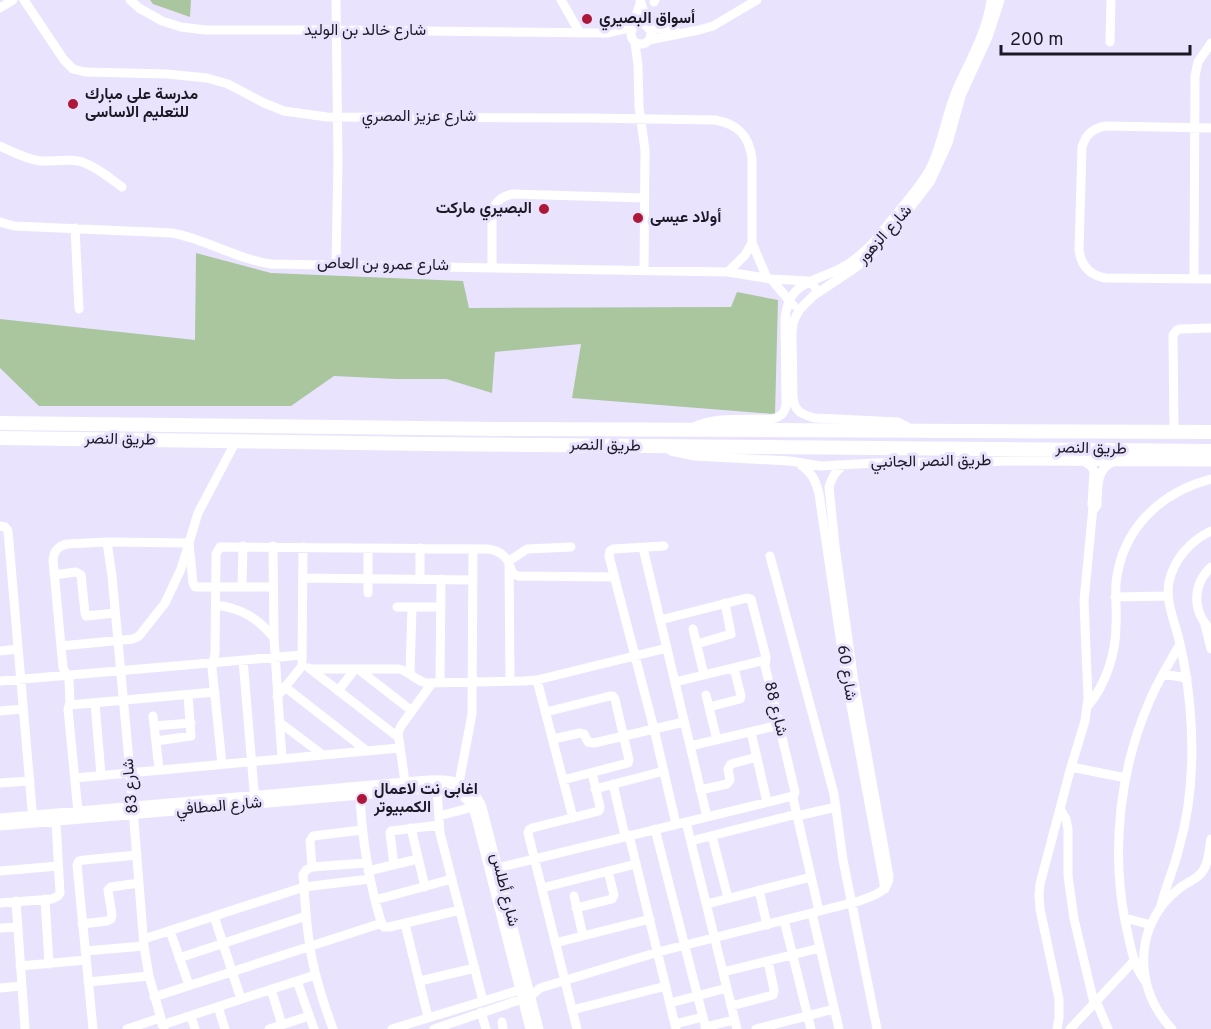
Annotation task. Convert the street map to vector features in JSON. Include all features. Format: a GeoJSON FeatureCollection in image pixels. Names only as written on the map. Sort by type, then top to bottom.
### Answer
{"type":"FeatureCollection","features":[{"type":"Feature","properties":{"kind":"highway","name":"طريق النصر"},"geometry":{"type":"LineString","coordinates":[[0,423],[545,430],[1211,432]]}},
{"type":"Feature","properties":{"kind":"highway"},"geometry":{"type":"LineString","coordinates":[[45,439],[46,423]]}},
{"type":"Feature","properties":{"kind":"highway"},"geometry":{"type":"LineString","coordinates":[[409,444],[414,436],[410,428]]}},
{"type":"Feature","properties":{"kind":"highway"},"geometry":{"type":"LineString","coordinates":[[427,444],[424,436],[428,428]]}},
{"type":"Feature","properties":{"kind":"highway","name":"طريق النصر"},"geometry":{"type":"LineString","coordinates":[[0,438],[654,447],[1017,455],[1211,451]]}},
{"type":"Feature","properties":{"kind":"street"},"geometry":{"type":"LineString","coordinates":[[0,9],[13,0]]}},
{"type":"Feature","properties":{"kind":"street","name":"شارع عزيز المصري"},"geometry":{"type":"LineString","coordinates":[[24,0],[64,60],[73,69],[207,78],[228,84],[284,111],[306,115],[715,120],[728,123],[746,137],[750,146],[752,243],[769,279]]}},
{"type":"Feature","properties":{"kind":"street","name":"شارع خالد بن الوليد"},"geometry":{"type":"LineString","coordinates":[[130,0],[162,21],[192,29],[226,31],[607,33],[641,27],[687,32]]}},
{"type":"Feature","properties":{"kind":"street"},"geometry":{"type":"LineString","coordinates":[[336,0],[336,265]]}},
{"type":"Feature","properties":{"kind":"street"},"geometry":{"type":"LineString","coordinates":[[561,0],[580,33]]}},
{"type":"Feature","properties":{"kind":"street","name":"شارع خالد بن الوليد"},"geometry":{"type":"LineString","coordinates":[[648,41],[713,26],[757,0]]}},
{"type":"Feature","properties":{"kind":"street","name":"شارع الزهور"},"geometry":{"type":"LineString","coordinates":[[790,301],[796,291],[808,281],[842,268],[861,255],[921,182],[931,167],[954,97],[988,17],[991,0]]}},
{"type":"Feature","properties":{"kind":"street","name":"شارع الزهور"},"geometry":{"type":"LineString","coordinates":[[800,309],[817,293],[870,256],[930,182],[948,143],[961,96],[988,37],[1000,0]]}},
{"type":"Feature","properties":{"kind":"street"},"geometry":{"type":"LineString","coordinates":[[1110,42],[1111,0]]}},
{"type":"Feature","properties":{"kind":"street"},"geometry":{"type":"LineString","coordinates":[[640,2],[645,15],[641,27],[630,34],[634,42],[638,65],[638,97],[645,150],[644,270]]}},
{"type":"Feature","properties":{"kind":"street"},"geometry":{"type":"LineString","coordinates":[[638,65],[651,33],[641,27]]}},
{"type":"Feature","properties":{"kind":"street","name":"شارع خالد بن الوليد"},"geometry":{"type":"LineString","coordinates":[[607,33],[634,42]]}},
{"type":"Feature","properties":{"kind":"street"},"geometry":{"type":"LineString","coordinates":[[634,42],[641,45],[648,41]]}},
{"type":"Feature","properties":{"kind":"street"},"geometry":{"type":"LineString","coordinates":[[1194,279],[1196,76],[1198,62],[1211,43]]}},
{"type":"Feature","properties":{"kind":"street"},"geometry":{"type":"LineString","coordinates":[[1211,128],[1106,126],[1088,134],[1082,147],[1078,250],[1084,266],[1090,272],[1105,278],[1211,279]]}},
{"type":"Feature","properties":{"kind":"street"},"geometry":{"type":"LineString","coordinates":[[0,146],[37,161],[76,160],[87,164],[122,187]]}},
{"type":"Feature","properties":{"kind":"street"},"geometry":{"type":"LineString","coordinates":[[492,267],[492,213],[502,197],[513,194],[645,198]]}},
{"type":"Feature","properties":{"kind":"street","name":"شارع عمرو بن العاص"},"geometry":{"type":"LineString","coordinates":[[0,222],[14,226],[172,233],[193,238],[256,262],[271,264],[728,272],[769,279],[808,281]]}},
{"type":"Feature","properties":{"kind":"street"},"geometry":{"type":"LineString","coordinates":[[75,228],[79,309]]}},
{"type":"Feature","properties":{"kind":"street"},"geometry":{"type":"LineString","coordinates":[[728,272],[745,255],[752,243]]}},
{"type":"Feature","properties":{"kind":"street"},"geometry":{"type":"LineString","coordinates":[[769,279],[800,309],[793,323],[792,334],[793,397],[798,411],[815,418],[898,422],[913,430]]}},
{"type":"Feature","properties":{"kind":"street"},"geometry":{"type":"LineString","coordinates":[[808,281],[814,285],[817,293]]}},
{"type":"Feature","properties":{"kind":"street"},"geometry":{"type":"LineString","coordinates":[[688,429],[715,421],[772,419],[783,413],[786,406],[785,319],[790,301]]}},
{"type":"Feature","properties":{"kind":"street"},"geometry":{"type":"LineString","coordinates":[[1174,432],[1173,335],[1180,329],[1211,328]]}},
{"type":"Feature","properties":{"kind":"street"},"geometry":{"type":"LineString","coordinates":[[61,646],[118,641],[139,636],[165,603],[181,568],[201,506],[236,441]]}},
{"type":"Feature","properties":{"kind":"street","name":"طريق النصر الجانبي"},"geometry":{"type":"LineString","coordinates":[[654,447],[694,456],[790,461],[821,466],[1017,455],[1082,461],[1211,462]]}},
{"type":"Feature","properties":{"kind":"street"},"geometry":{"type":"LineString","coordinates":[[1082,461],[1091,466],[1097,474]]}},
{"type":"Feature","properties":{"kind":"street"},"geometry":{"type":"LineString","coordinates":[[1057,1029],[1059,999],[1040,909],[1040,884],[1088,706],[1084,601],[1092,505],[1097,474],[1113,462]]}},
{"type":"Feature","properties":{"kind":"street","name":"شارع 60"},"geometry":{"type":"LineString","coordinates":[[526,993],[658,952],[852,903],[874,896],[885,889],[889,876],[855,706],[831,547],[817,484],[813,476],[799,463]]}},
{"type":"Feature","properties":{"kind":"street","name":"شارع 60"},"geometry":{"type":"LineString","coordinates":[[831,547],[830,487],[836,471],[843,465]]}},
{"type":"Feature","properties":{"kind":"street"},"geometry":{"type":"LineString","coordinates":[[1088,706],[1101,688],[1113,649],[1116,626],[1116,583],[1128,542],[1138,525],[1168,497],[1188,486],[1211,479]]}},
{"type":"Feature","properties":{"kind":"street"},"geometry":{"type":"LineString","coordinates":[[4,529],[12,572],[33,820]]}},
{"type":"Feature","properties":{"kind":"street"},"geometry":{"type":"LineString","coordinates":[[1145,981],[1144,953],[1147,934],[1160,909],[1171,876],[1185,827],[1190,787],[1192,726],[1187,678],[1168,596],[1169,580],[1179,557],[1190,545],[1211,531]]}},
{"type":"Feature","properties":{"kind":"street"},"geometry":{"type":"LineString","coordinates":[[78,812],[68,709],[69,680],[63,668],[54,575],[53,560],[56,551],[63,545],[107,542],[189,543]]}},
{"type":"Feature","properties":{"kind":"street","name":"شارع 83"},"geometry":{"type":"LineString","coordinates":[[107,542],[118,641],[144,942],[149,976],[162,1024]]}},
{"type":"Feature","properties":{"kind":"street"},"geometry":{"type":"LineString","coordinates":[[189,543],[194,585],[197,587],[273,587]]}},
{"type":"Feature","properties":{"kind":"street"},"geometry":{"type":"LineString","coordinates":[[222,764],[212,668],[215,653],[217,551],[223,546],[494,550],[505,556],[512,573],[518,576],[614,577]]}},
{"type":"Feature","properties":{"kind":"street"},"geometry":{"type":"LineString","coordinates":[[242,587],[243,546]]}},
{"type":"Feature","properties":{"kind":"street"},"geometry":{"type":"LineString","coordinates":[[273,546],[274,657],[282,759]]}},
{"type":"Feature","properties":{"kind":"street"},"geometry":{"type":"LineString","coordinates":[[664,546],[615,548],[610,551],[609,556],[676,824]]}},
{"type":"Feature","properties":{"kind":"street"},"geometry":{"type":"LineString","coordinates":[[277,697],[302,668],[303,547]]}},
{"type":"Feature","properties":{"kind":"street"},"geometry":{"type":"LineString","coordinates":[[509,561],[527,549],[571,547]]}},
{"type":"Feature","properties":{"kind":"street"},"geometry":{"type":"LineString","coordinates":[[368,548],[368,593]]}},
{"type":"Feature","properties":{"kind":"street"},"geometry":{"type":"LineString","coordinates":[[420,548],[420,579]]}},
{"type":"Feature","properties":{"kind":"street"},"geometry":{"type":"LineString","coordinates":[[643,548],[707,817]]}},
{"type":"Feature","properties":{"kind":"street"},"geometry":{"type":"LineString","coordinates":[[394,865],[392,831],[439,820],[473,807],[458,787],[472,718],[473,549]]}},
{"type":"Feature","properties":{"kind":"street"},"geometry":{"type":"LineString","coordinates":[[770,556],[836,807],[843,860],[874,1028]]}},
{"type":"Feature","properties":{"kind":"street"},"geometry":{"type":"LineString","coordinates":[[509,561],[510,681]]}},
{"type":"Feature","properties":{"kind":"street"},"geometry":{"type":"LineString","coordinates":[[1211,567],[1202,578],[1196,595],[1199,613],[1208,627],[1211,649]]}},
{"type":"Feature","properties":{"kind":"street"},"geometry":{"type":"LineString","coordinates":[[0,573],[12,572]]}},
{"type":"Feature","properties":{"kind":"street"},"geometry":{"type":"LineString","coordinates":[[54,575],[78,573],[81,575],[86,615],[115,613]]}},
{"type":"Feature","properties":{"kind":"street"},"geometry":{"type":"LineString","coordinates":[[303,578],[473,580]]}},
{"type":"Feature","properties":{"kind":"street"},"geometry":{"type":"LineString","coordinates":[[405,783],[398,737],[401,726],[436,682],[441,579]]}},
{"type":"Feature","properties":{"kind":"street"},"geometry":{"type":"LineString","coordinates":[[1115,597],[1168,596]]}},
{"type":"Feature","properties":{"kind":"street","name":"شارع 88"},"geometry":{"type":"LineString","coordinates":[[660,620],[749,597],[751,599],[795,792],[797,815],[811,877],[820,948],[839,1029]]}},
{"type":"Feature","properties":{"kind":"street"},"geometry":{"type":"LineString","coordinates":[[697,644],[731,634],[724,603]]}},
{"type":"Feature","properties":{"kind":"street"},"geometry":{"type":"LineString","coordinates":[[216,605],[247,613],[274,638]]}},
{"type":"Feature","properties":{"kind":"street"},"geometry":{"type":"LineString","coordinates":[[397,607],[441,608]]}},
{"type":"Feature","properties":{"kind":"street"},"geometry":{"type":"LineString","coordinates":[[410,674],[412,607]]}},
{"type":"Feature","properties":{"kind":"street"},"geometry":{"type":"LineString","coordinates":[[693,629],[704,675]]}},
{"type":"Feature","properties":{"kind":"street"},"geometry":{"type":"LineString","coordinates":[[1169,1027],[1151,999],[1145,981],[1134,961],[1121,890],[1119,835],[1126,777],[1133,747],[1144,715],[1180,644]]}},
{"type":"Feature","properties":{"kind":"street"},"geometry":{"type":"LineString","coordinates":[[310,669],[399,669],[427,683],[537,680],[667,648]]}},
{"type":"Feature","properties":{"kind":"street"},"geometry":{"type":"LineString","coordinates":[[0,651],[18,650]]}},
{"type":"Feature","properties":{"kind":"street"},"geometry":{"type":"LineString","coordinates":[[0,681],[274,657],[302,658]]}},
{"type":"Feature","properties":{"kind":"street"},"geometry":{"type":"LineString","coordinates":[[302,658],[310,669],[398,737]]}},
{"type":"Feature","properties":{"kind":"street"},"geometry":{"type":"LineString","coordinates":[[243,660],[255,800]]}},
{"type":"Feature","properties":{"kind":"street"},"geometry":{"type":"LineString","coordinates":[[675,682],[766,660]]}},
{"type":"Feature","properties":{"kind":"street"},"geometry":{"type":"LineString","coordinates":[[709,706],[740,699],[734,668]]}},
{"type":"Feature","properties":{"kind":"street"},"geometry":{"type":"LineString","coordinates":[[338,691],[356,669]]}},
{"type":"Feature","properties":{"kind":"street"},"geometry":{"type":"LineString","coordinates":[[356,669],[412,711]]}},
{"type":"Feature","properties":{"kind":"street"},"geometry":{"type":"LineString","coordinates":[[1163,674],[1187,678]]}},
{"type":"Feature","properties":{"kind":"street"},"geometry":{"type":"LineString","coordinates":[[537,680],[573,818]]}},
{"type":"Feature","properties":{"kind":"street"},"geometry":{"type":"LineString","coordinates":[[285,687],[366,751]]}},
{"type":"Feature","properties":{"kind":"street"},"geometry":{"type":"LineString","coordinates":[[69,705],[215,692]]}},
{"type":"Feature","properties":{"kind":"street"},"geometry":{"type":"LineString","coordinates":[[156,741],[190,737],[192,734],[188,695]]}},
{"type":"Feature","properties":{"kind":"street"},"geometry":{"type":"LineString","coordinates":[[706,695],[717,740]]}},
{"type":"Feature","properties":{"kind":"street"},"geometry":{"type":"LineString","coordinates":[[546,712],[612,696],[615,699],[628,764],[563,780]]}},
{"type":"Feature","properties":{"kind":"street"},"geometry":{"type":"LineString","coordinates":[[95,703],[101,775]]}},
{"type":"Feature","properties":{"kind":"street"},"geometry":{"type":"LineString","coordinates":[[0,711],[23,709]]}},
{"type":"Feature","properties":{"kind":"street"},"geometry":{"type":"LineString","coordinates":[[153,716],[159,769]]}},
{"type":"Feature","properties":{"kind":"street"},"geometry":{"type":"LineString","coordinates":[[279,722],[323,755]]}},
{"type":"Feature","properties":{"kind":"street"},"geometry":{"type":"LineString","coordinates":[[553,739],[580,733],[584,734],[586,740],[592,744],[684,722]]}},
{"type":"Feature","properties":{"kind":"street"},"geometry":{"type":"LineString","coordinates":[[154,726],[191,723]]}},
{"type":"Feature","properties":{"kind":"street"},"geometry":{"type":"LineString","coordinates":[[690,746],[779,725]]}},
{"type":"Feature","properties":{"kind":"street"},"geometry":{"type":"LineString","coordinates":[[751,732],[767,802]]}},
{"type":"Feature","properties":{"kind":"street"},"geometry":{"type":"LineString","coordinates":[[75,778],[399,748]]}},
{"type":"Feature","properties":{"kind":"street"},"geometry":{"type":"LineString","coordinates":[[700,790],[727,784],[730,780],[728,770],[731,764],[756,757]]}},
{"type":"Feature","properties":{"kind":"street"},"geometry":{"type":"LineString","coordinates":[[1071,767],[1126,777]]}},
{"type":"Feature","properties":{"kind":"street"},"geometry":{"type":"LineString","coordinates":[[595,789],[664,771]]}},
{"type":"Feature","properties":{"kind":"street"},"geometry":{"type":"LineString","coordinates":[[577,1029],[528,833],[529,830],[599,810],[592,773]]}},
{"type":"Feature","properties":{"kind":"street"},"geometry":{"type":"LineString","coordinates":[[0,783],[30,781]]}},
{"type":"Feature","properties":{"kind":"street","name":"شارع المطافي"},"geometry":{"type":"LineString","coordinates":[[0,818],[56,822],[133,811],[405,783],[437,784]]}},
{"type":"Feature","properties":{"kind":"street"},"geometry":{"type":"LineString","coordinates":[[458,787],[450,789],[437,784],[439,820],[483,1001]]}},
{"type":"Feature","properties":{"kind":"street","name":"شارع المطافي"},"geometry":{"type":"LineString","coordinates":[[255,800],[360,795],[437,784]]}},
{"type":"Feature","properties":{"kind":"street"},"geometry":{"type":"LineString","coordinates":[[613,784],[636,864],[676,1027],[736,1025],[686,822]]}},
{"type":"Feature","properties":{"kind":"street","name":"شارع أطلس"},"geometry":{"type":"LineString","coordinates":[[458,787],[470,789],[480,801],[494,868],[526,993],[539,1029]]}},
{"type":"Feature","properties":{"kind":"street"},"geometry":{"type":"LineString","coordinates":[[360,795],[368,871],[384,927],[460,910]]}},
{"type":"Feature","properties":{"kind":"street"},"geometry":{"type":"LineString","coordinates":[[494,868],[794,796]]}},
{"type":"Feature","properties":{"kind":"street","name":"شارع أطلس"},"geometry":{"type":"LineString","coordinates":[[473,807],[494,868]]}},
{"type":"Feature","properties":{"kind":"street"},"geometry":{"type":"LineString","coordinates":[[691,841],[836,807]]}},
{"type":"Feature","properties":{"kind":"street"},"geometry":{"type":"LineString","coordinates":[[1060,809],[1066,819],[1068,830],[1068,876],[1074,919],[1095,1003],[1108,1029]]}},
{"type":"Feature","properties":{"kind":"street","name":"شارع المطافي"},"geometry":{"type":"LineString","coordinates":[[0,826],[78,812],[133,811]]}},
{"type":"Feature","properties":{"kind":"street"},"geometry":{"type":"LineString","coordinates":[[0,903],[49,899],[58,896],[60,893],[56,822]]}},
{"type":"Feature","properties":{"kind":"street"},"geometry":{"type":"LineString","coordinates":[[411,828],[425,887]]}},
{"type":"Feature","properties":{"kind":"street"},"geometry":{"type":"LineString","coordinates":[[655,829],[705,1025]]}},
{"type":"Feature","properties":{"kind":"street"},"geometry":{"type":"LineString","coordinates":[[312,867],[310,841],[314,836],[362,830]]}},
{"type":"Feature","properties":{"kind":"street"},"geometry":{"type":"LineString","coordinates":[[712,836],[728,898]]}},
{"type":"Feature","properties":{"kind":"street"},"geometry":{"type":"LineString","coordinates":[[1160,909],[1172,895],[1199,876],[1210,851],[1211,839]]}},
{"type":"Feature","properties":{"kind":"street"},"geometry":{"type":"LineString","coordinates":[[93,1029],[77,865],[79,861],[137,855]]}},
{"type":"Feature","properties":{"kind":"street"},"geometry":{"type":"LineString","coordinates":[[20,966],[49,964],[144,942],[170,931],[304,887],[418,860]]}},
{"type":"Feature","properties":{"kind":"street"},"geometry":{"type":"LineString","coordinates":[[542,888],[636,864]]}},
{"type":"Feature","properties":{"kind":"street"},"geometry":{"type":"LineString","coordinates":[[0,871],[58,866]]}},
{"type":"Feature","properties":{"kind":"street"},"geometry":{"type":"LineString","coordinates":[[333,1029],[315,975],[306,916],[304,872],[312,867],[368,871]]}},
{"type":"Feature","properties":{"kind":"street"},"geometry":{"type":"LineString","coordinates":[[576,908],[614,897],[608,871]]}},
{"type":"Feature","properties":{"kind":"street"},"geometry":{"type":"LineString","coordinates":[[1171,876],[1190,881]]}},
{"type":"Feature","properties":{"kind":"street"},"geometry":{"type":"LineString","coordinates":[[707,904],[811,877]]}},
{"type":"Feature","properties":{"kind":"street"},"geometry":{"type":"LineString","coordinates":[[375,900],[452,879]]}},
{"type":"Feature","properties":{"kind":"street"},"geometry":{"type":"LineString","coordinates":[[82,924],[111,919],[108,890],[111,887],[139,883]]}},
{"type":"Feature","properties":{"kind":"street"},"geometry":{"type":"LineString","coordinates":[[759,890],[767,925]]}},
{"type":"Feature","properties":{"kind":"street"},"geometry":{"type":"LineString","coordinates":[[574,896],[583,936]]}},
{"type":"Feature","properties":{"kind":"street"},"geometry":{"type":"LineString","coordinates":[[49,899],[49,964]]}},
{"type":"Feature","properties":{"kind":"street"},"geometry":{"type":"LineString","coordinates":[[16,902],[25,1029]]}},
{"type":"Feature","properties":{"kind":"street"},"geometry":{"type":"LineString","coordinates":[[214,916],[241,999]]}},
{"type":"Feature","properties":{"kind":"street"},"geometry":{"type":"LineString","coordinates":[[180,958],[306,916]]}},
{"type":"Feature","properties":{"kind":"street"},"geometry":{"type":"LineString","coordinates":[[1125,918],[1151,926]]}},
{"type":"Feature","properties":{"kind":"street"},"geometry":{"type":"LineString","coordinates":[[555,943],[650,919]]}},
{"type":"Feature","properties":{"kind":"street"},"geometry":{"type":"LineString","coordinates":[[784,920],[811,1029]]}},
{"type":"Feature","properties":{"kind":"street"},"geometry":{"type":"LineString","coordinates":[[154,997],[382,923]]}},
{"type":"Feature","properties":{"kind":"street"},"geometry":{"type":"LineString","coordinates":[[405,924],[420,981],[423,1022]]}},
{"type":"Feature","properties":{"kind":"street"},"geometry":{"type":"LineString","coordinates":[[0,928],[18,927]]}},
{"type":"Feature","properties":{"kind":"street"},"geometry":{"type":"LineString","coordinates":[[170,931],[189,986]]}},
{"type":"Feature","properties":{"kind":"street"},"geometry":{"type":"LineString","coordinates":[[723,972],[820,948]]}},
{"type":"Feature","properties":{"kind":"street"},"geometry":{"type":"LineString","coordinates":[[731,1006],[773,995],[768,961]]}},
{"type":"Feature","properties":{"kind":"street"},"geometry":{"type":"LineString","coordinates":[[1070,1029],[1134,961]]}},
{"type":"Feature","properties":{"kind":"street"},"geometry":{"type":"LineString","coordinates":[[420,981],[474,968]]}},
{"type":"Feature","properties":{"kind":"street"},"geometry":{"type":"LineString","coordinates":[[131,1028],[162,1024],[191,1016],[315,975]]}},
{"type":"Feature","properties":{"kind":"street"},"geometry":{"type":"LineString","coordinates":[[88,982],[149,976]]}},
{"type":"Feature","properties":{"kind":"street"},"geometry":{"type":"LineString","coordinates":[[297,981],[314,1029]]}},
{"type":"Feature","properties":{"kind":"street"},"geometry":{"type":"LineString","coordinates":[[0,988],[22,986]]}},
{"type":"Feature","properties":{"kind":"street"},"geometry":{"type":"LineString","coordinates":[[572,1010],[666,986]]}},
{"type":"Feature","properties":{"kind":"street"},"geometry":{"type":"LineString","coordinates":[[670,1003],[727,988]]}},
{"type":"Feature","properties":{"kind":"street"},"geometry":{"type":"LineString","coordinates":[[271,989],[282,1025]]}},
{"type":"Feature","properties":{"kind":"street"},"geometry":{"type":"LineString","coordinates":[[392,1029],[423,1022],[483,1001],[526,993]]}},
{"type":"Feature","properties":{"kind":"street"},"geometry":{"type":"LineString","coordinates":[[434,1029],[526,993]]}},
{"type":"Feature","properties":{"kind":"street","name":"شارع أطلس"},"geometry":{"type":"LineString","coordinates":[[526,993],[530,1029]]}},
{"type":"Feature","properties":{"kind":"street"},"geometry":{"type":"LineString","coordinates":[[218,1007],[225,1029]]}},
{"type":"Feature","properties":{"kind":"street"},"geometry":{"type":"LineString","coordinates":[[756,1029],[780,1026],[834,1010]]}},
{"type":"Feature","properties":{"kind":"street"},"geometry":{"type":"LineString","coordinates":[[1060,1010],[1079,1020]]}},
{"type":"Feature","properties":{"kind":"street"},"geometry":{"type":"LineString","coordinates":[[482,1012],[486,1029]]}},
{"type":"Feature","properties":{"kind":"street"},"geometry":{"type":"LineString","coordinates":[[191,1016],[195,1029]]}},
{"type":"Feature","properties":{"kind":"street"},"geometry":{"type":"LineString","coordinates":[[269,1029],[309,1016]]}},
{"type":"Feature","properties":{"kind":"green space"},"geometry":{"type":"Polygon","coordinates":[[[150,0],[191,0],[190,17],[153,4],[150,0]]]}},
{"type":"Feature","properties":{"kind":"green space"},"geometry":{"type":"Polygon","coordinates":[[[196,253],[271,273],[463,281],[469,308],[731,307],[737,292],[778,300],[775,414],[572,398],[581,344],[495,352],[492,393],[446,379],[334,376],[291,406],[39,406],[0,368],[0,319],[195,340],[196,253]]]}},
{"type":"Feature","properties":{"kind":"place","name":"أسواق البصيري"},"geometry":{"type":"Point","coordinates":[587,19]}},
{"type":"Feature","properties":{"kind":"place","name":"مدرسة على مبارك للتعليم الاساسى"},"geometry":{"type":"Point","coordinates":[73,104]}},
{"type":"Feature","properties":{"kind":"place","name":"البصيري ماركت"},"geometry":{"type":"Point","coordinates":[544,209]}},
{"type":"Feature","properties":{"kind":"place","name":"أولاد عيسى"},"geometry":{"type":"Point","coordinates":[638,218]}},
{"type":"Feature","properties":{"kind":"place","name":"اغابى نت لاعمال الكمبيوتر"},"geometry":{"type":"Point","coordinates":[362,799]}}]}
